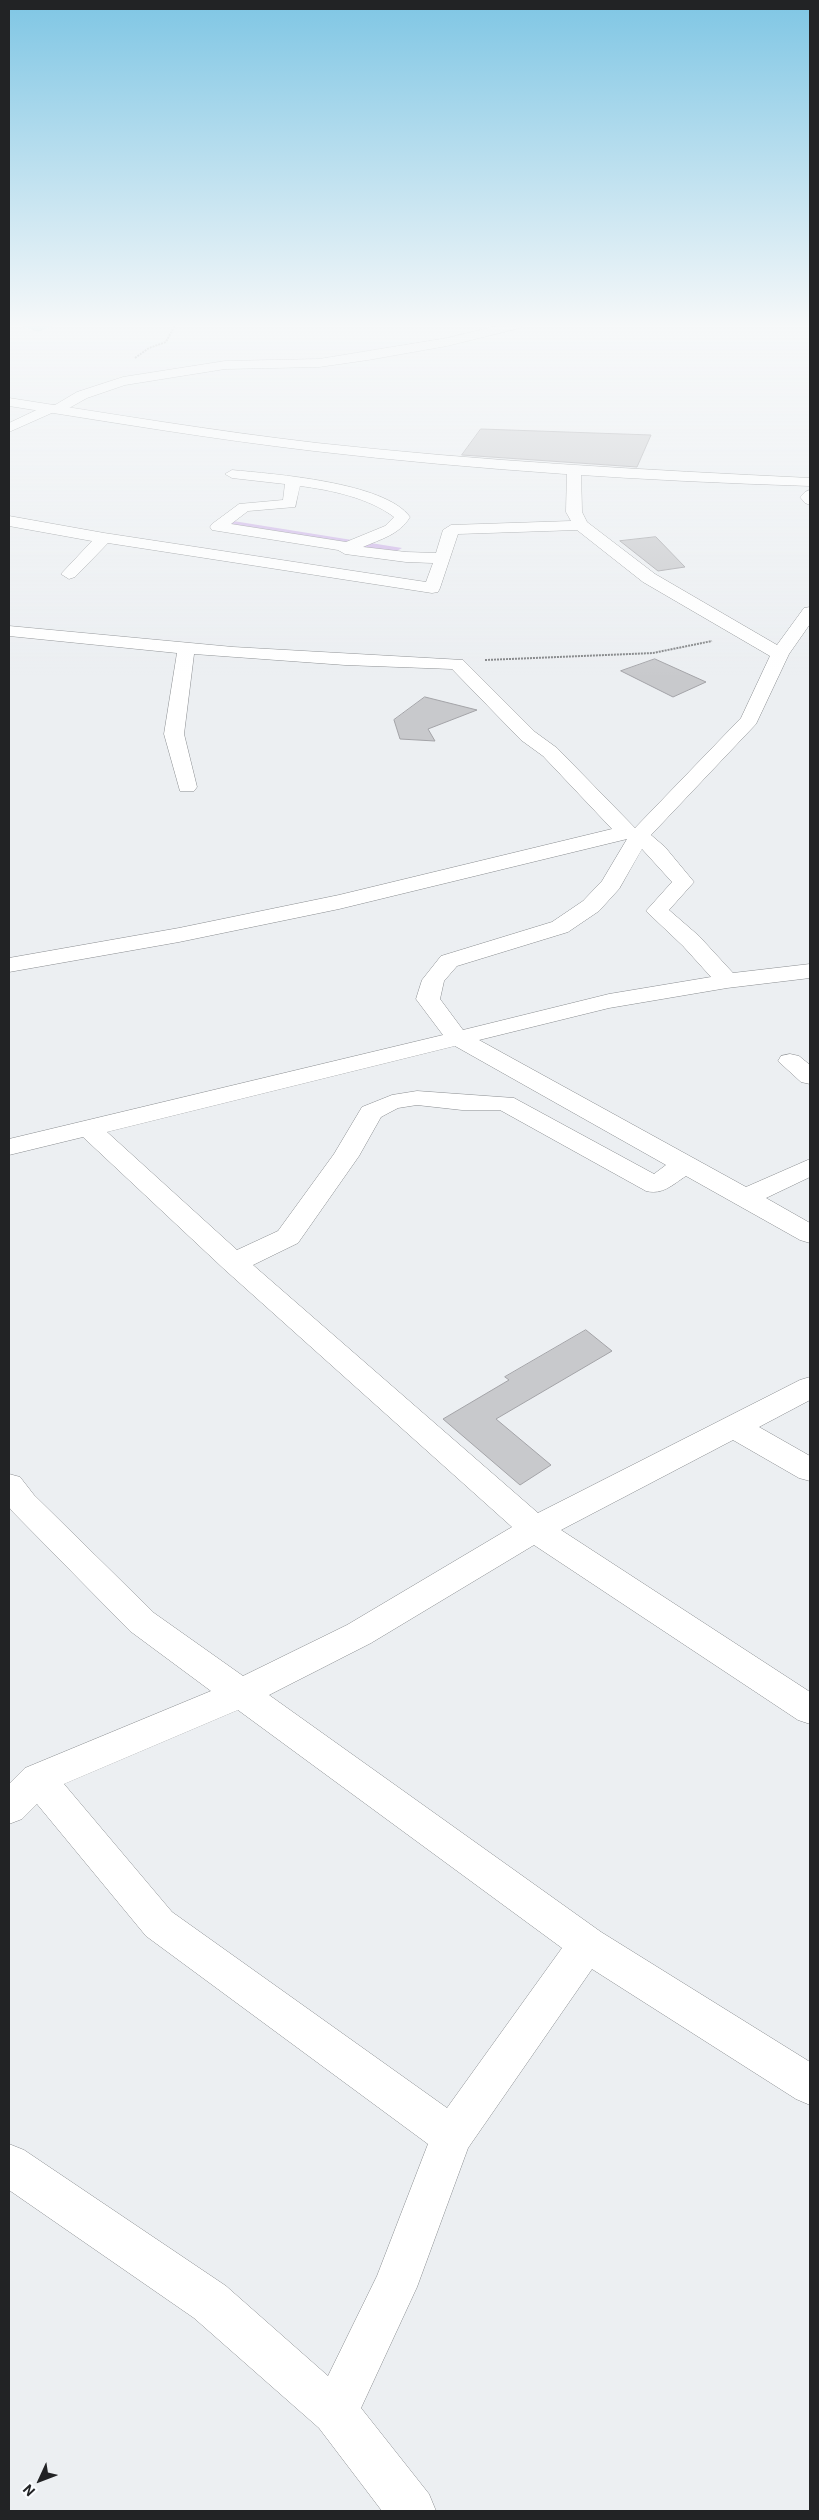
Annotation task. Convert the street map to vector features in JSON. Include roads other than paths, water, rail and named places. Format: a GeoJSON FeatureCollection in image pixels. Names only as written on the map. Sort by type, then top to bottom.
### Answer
{"type":"FeatureCollection","features":[{"type":"Feature","properties":{"kind":"street"},"geometry":{"type":"LineString","coordinates":[[287,443],[435,459],[574,470],[810,482]]}},
{"type":"Feature","properties":{"kind":"street"},"geometry":{"type":"LineString","coordinates":[[574,470],[574,512],[581,525],[650,578],[780,654]]}},
{"type":"Feature","properties":{"kind":"street"},"geometry":{"type":"LineString","coordinates":[[232,474],[346,488],[400,514],[402,517],[397,525],[348,548],[325,546]]}},
{"type":"Feature","properties":{"kind":"street"},"geometry":{"type":"LineString","coordinates":[[290,481],[293,486],[290,504],[244,507],[218,526],[406,557],[443,558]]}},
{"type":"Feature","properties":{"kind":"street"},"geometry":{"type":"LineString","coordinates":[[810,495],[808,498],[810,500]]}},
{"type":"Feature","properties":{"kind":"street"},"geometry":{"type":"LineString","coordinates":[[9,521],[104,538],[432,588],[451,530],[581,525]]}},
{"type":"Feature","properties":{"kind":"street"},"geometry":{"type":"LineString","coordinates":[[205,544],[226,528]]}},
{"type":"Feature","properties":{"kind":"street"},"geometry":{"type":"LineString","coordinates":[[70,574],[104,538]]}},
{"type":"Feature","properties":{"kind":"street"},"geometry":{"type":"LineString","coordinates":[[810,612],[780,654],[749,720],[633,834],[611,884],[591,906],[560,927],[533,937],[449,961],[439,970],[433,980],[428,999],[457,1038],[747,1197],[810,1234]]}},
{"type":"Feature","properties":{"kind":"street"},"geometry":{"type":"LineString","coordinates":[[9,630],[186,649],[362,662],[457,664],[528,736],[550,752],[633,834],[655,848],[683,882],[657,911],[691,941],[728,981]]}},
{"type":"Feature","properties":{"kind":"street"},"geometry":{"type":"LineString","coordinates":[[186,649],[174,734],[187,787]]}},
{"type":"Feature","properties":{"kind":"street"},"geometry":{"type":"LineString","coordinates":[[9,965],[179,935],[339,902],[633,834]]}},
{"type":"Feature","properties":{"kind":"street"},"geometry":{"type":"LineString","coordinates":[[9,1147],[609,1001],[728,981],[810,971]]}},
{"type":"Feature","properties":{"kind":"street"},"geometry":{"type":"LineString","coordinates":[[790,1061],[810,1078]]}},
{"type":"Feature","properties":{"kind":"street"},"geometry":{"type":"LineString","coordinates":[[234,1263],[288,1237],[346,1156],[371,1112],[392,1102],[417,1098],[462,1103],[505,1103],[655,1185],[685,1164]]}},
{"type":"Feature","properties":{"kind":"street"},"geometry":{"type":"LineString","coordinates":[[88,1128],[234,1263],[535,1529],[810,1710]]}},
{"type":"Feature","properties":{"kind":"street"},"geometry":{"type":"LineString","coordinates":[[747,1197],[810,1167]]}},
{"type":"Feature","properties":{"kind":"street"},"geometry":{"type":"LineString","coordinates":[[9,1808],[38,1779],[240,1694],[359,1634],[535,1529],[810,1387]]}},
{"type":"Feature","properties":{"kind":"street"},"geometry":{"type":"LineString","coordinates":[[735,1427],[810,1470]]}},
{"type":"Feature","properties":{"kind":"street"},"geometry":{"type":"LineString","coordinates":[[9,1485],[23,1503],[142,1622],[588,1944],[810,2085]]}},
{"type":"Feature","properties":{"kind":"street"},"geometry":{"type":"LineString","coordinates":[[38,1779],[159,1924],[452,2136]]}},
{"type":"Feature","properties":{"kind":"street"},"geometry":{"type":"LineString","coordinates":[[335,2412],[395,2287],[452,2136],[588,1944]]}},
{"type":"Feature","properties":{"kind":"street"},"geometry":{"type":"LineString","coordinates":[[9,2165],[210,2302],[335,2412],[412,2511]]}}]}
